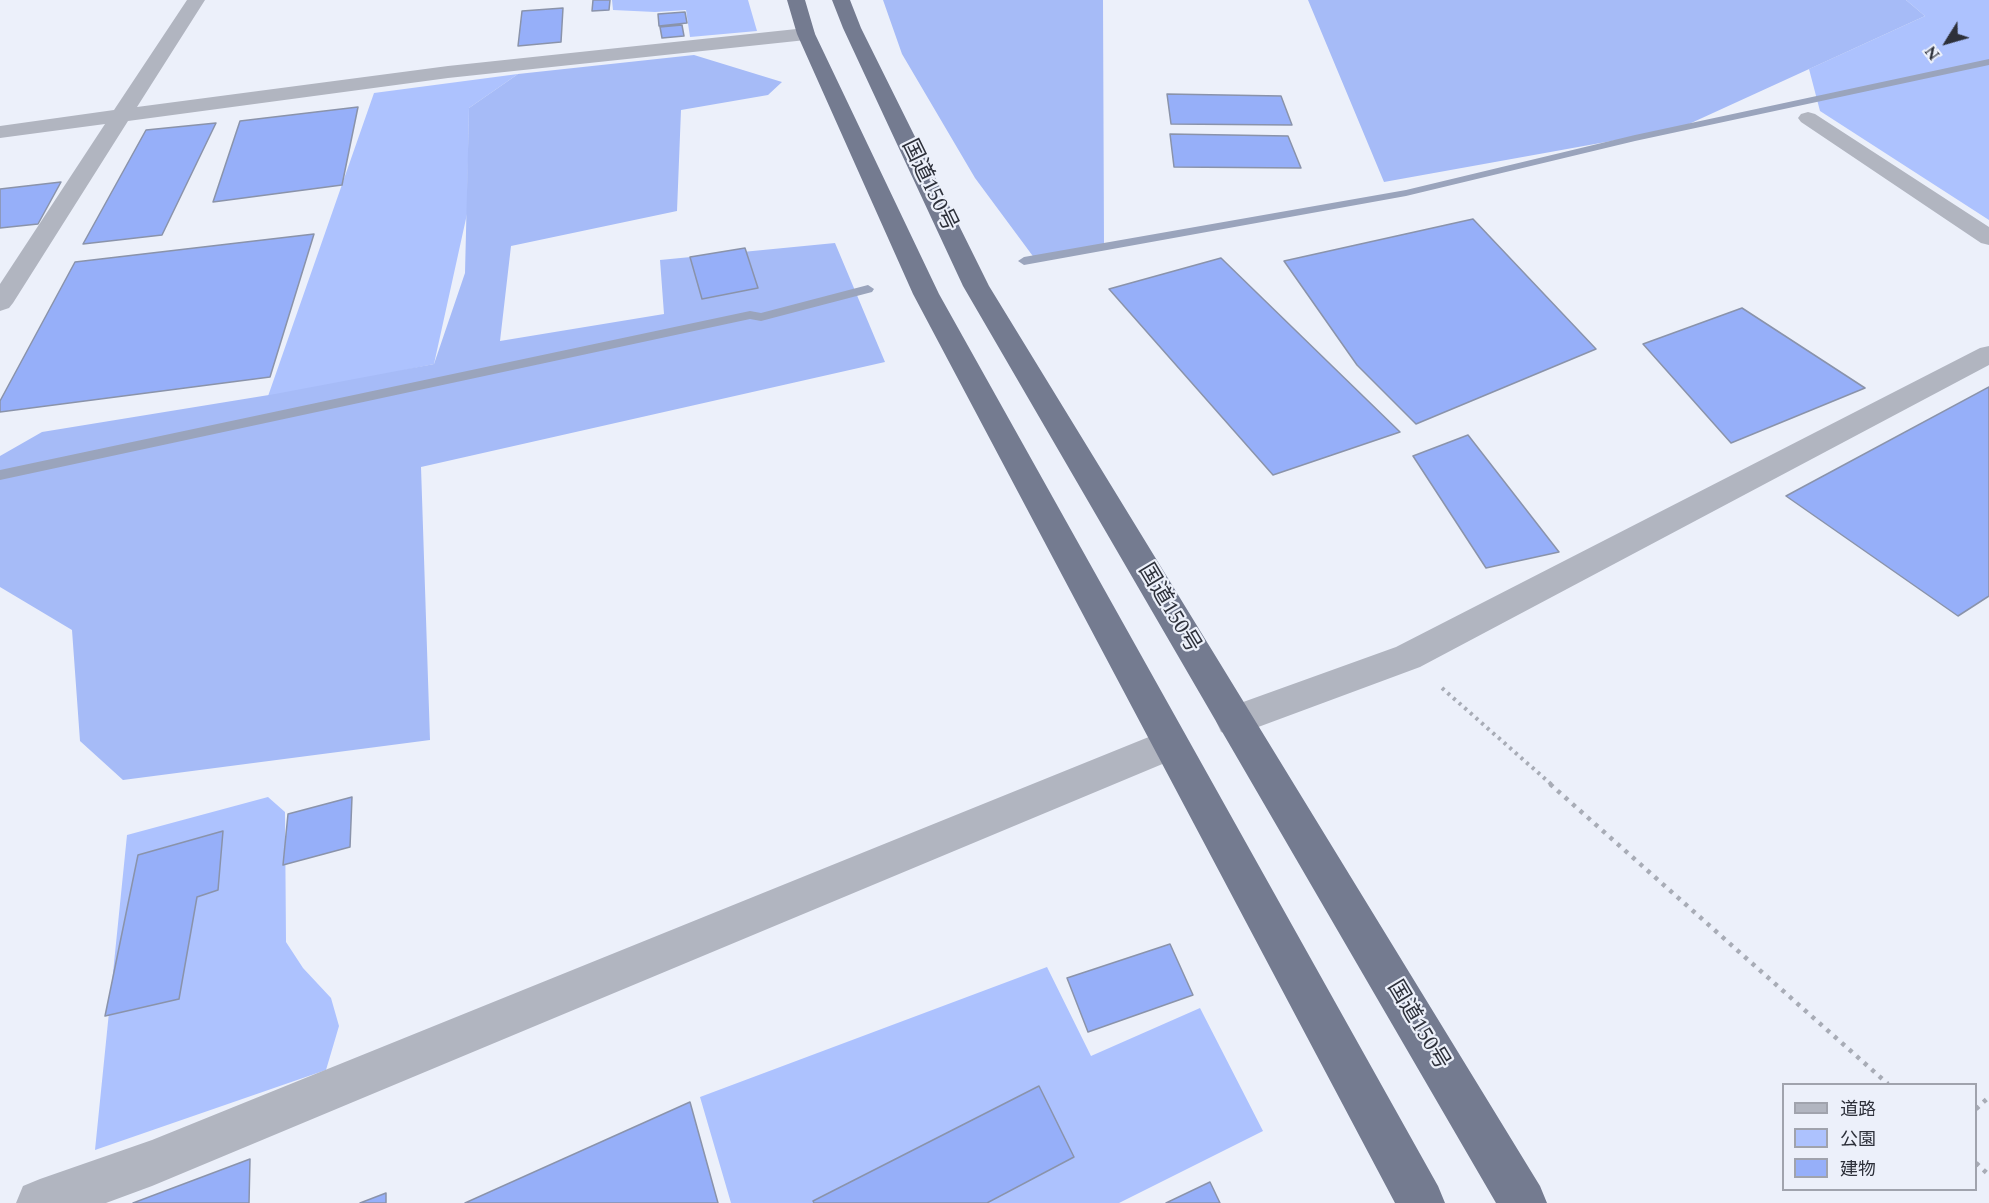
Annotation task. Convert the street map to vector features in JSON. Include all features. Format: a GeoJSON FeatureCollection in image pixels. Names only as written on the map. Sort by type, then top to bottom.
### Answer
{"type":"FeatureCollection","features":[{"type":"Feature","properties":{"kind":"highway","name":"国道150号"},"geometry":{"type":"LineString","coordinates":[[796,0],[806,34],[926,294],[1421,1203]]}},
{"type":"Feature","properties":{"kind":"highway","name":"国道150号"},"geometry":{"type":"LineString","coordinates":[[841,0],[852,28],[976,286],[1523,1203]]}},
{"type":"Feature","properties":{"kind":"street"},"geometry":{"type":"LineString","coordinates":[[0,303],[196,0]]}},
{"type":"Feature","properties":{"kind":"street"},"geometry":{"type":"LineString","coordinates":[[0,132],[448,72],[806,34]]}},
{"type":"Feature","properties":{"kind":"street"},"geometry":{"type":"LineString","coordinates":[[1808,118],[1989,237]]}},
{"type":"Feature","properties":{"kind":"street"},"geometry":{"type":"LineString","coordinates":[[1234,721],[1408,657],[1989,354]]}},
{"type":"Feature","properties":{"kind":"street"},"geometry":{"type":"LineString","coordinates":[[40,1203],[152,1163],[1172,744]]}},
{"type":"Feature","properties":{"kind":"path"},"geometry":{"type":"LineString","coordinates":[[1408,657],[1887,1083]]}},
{"type":"Feature","properties":{"kind":"path"},"geometry":{"type":"LineString","coordinates":[[1977,1108],[1989,1097]]}},
{"type":"Feature","properties":{"kind":"path"},"geometry":{"type":"LineString","coordinates":[[1977,1164],[1989,1175]]}},
{"type":"Feature","properties":{"kind":"green space"},"geometry":{"type":"Polygon","coordinates":[[[612,0],[748,0],[757,31],[690,37],[686,10],[655,12],[613,10],[612,0]]]}},
{"type":"Feature","properties":{"kind":"green space"},"geometry":{"type":"Polygon","coordinates":[[[1906,0],[1989,0],[1989,220],[1820,111],[1809,69],[1925,16],[1906,0]]]}},
{"type":"Feature","properties":{"kind":"green space"},"geometry":{"type":"Polygon","coordinates":[[[518,74],[469,108],[467,214],[434,364],[267,399],[374,93],[518,74]]]}},
{"type":"Feature","properties":{"kind":"green space"},"geometry":{"type":"Polygon","coordinates":[[[268,797],[285,812],[286,942],[303,968],[331,998],[339,1026],[326,1070],[95,1150],[127,835],[268,797]]]}},
{"type":"Feature","properties":{"kind":"green space"},"geometry":{"type":"Polygon","coordinates":[[[1047,967],[1091,1056],[1200,1008],[1263,1131],[1119,1203],[731,1203],[700,1097],[1047,967]]]}},
{"type":"Feature","properties":{"kind":"shaded area"},"geometry":{"type":"Polygon","coordinates":[[[883,0],[1103,0],[1104,247],[1035,259],[975,178],[902,54],[883,0]]]}},
{"type":"Feature","properties":{"kind":"shaded area"},"geometry":{"type":"Polygon","coordinates":[[[1308,0],[1906,0],[1925,16],[1678,129],[1384,182],[1308,0]]]}},
{"type":"Feature","properties":{"kind":"shaded area"},"geometry":{"type":"Polygon","coordinates":[[[694,55],[782,82],[768,95],[681,110],[677,211],[511,246],[500,341],[664,314],[660,260],[835,243],[885,362],[421,467],[430,740],[123,780],[80,741],[72,630],[0,587],[0,456],[42,432],[275,394],[434,364],[465,273],[469,108],[518,74],[694,55]]]}},
{"type":"Feature","properties":{"kind":"building"},"geometry":{"type":"Polygon","coordinates":[[[593,0],[610,0],[609,10],[592,11],[593,0]]]}},
{"type":"Feature","properties":{"kind":"building"},"geometry":{"type":"Polygon","coordinates":[[[563,8],[561,42],[518,46],[522,11],[563,8]]]}},
{"type":"Feature","properties":{"kind":"building"},"geometry":{"type":"Polygon","coordinates":[[[685,12],[687,23],[659,26],[658,14],[685,12]]]}},
{"type":"Feature","properties":{"kind":"building"},"geometry":{"type":"Polygon","coordinates":[[[682,25],[684,36],[662,38],[660,27],[682,25]]]}},
{"type":"Feature","properties":{"kind":"building"},"geometry":{"type":"Polygon","coordinates":[[[1167,94],[1281,96],[1292,125],[1171,124],[1167,94]]]}},
{"type":"Feature","properties":{"kind":"building"},"geometry":{"type":"Polygon","coordinates":[[[358,107],[342,185],[213,202],[240,121],[358,107]]]}},
{"type":"Feature","properties":{"kind":"building"},"geometry":{"type":"Polygon","coordinates":[[[216,123],[162,235],[83,244],[146,130],[216,123]]]}},
{"type":"Feature","properties":{"kind":"building"},"geometry":{"type":"Polygon","coordinates":[[[1170,134],[1288,136],[1301,168],[1174,167],[1170,134]]]}},
{"type":"Feature","properties":{"kind":"building"},"geometry":{"type":"Polygon","coordinates":[[[61,182],[38,224],[0,228],[0,189],[61,182]]]}},
{"type":"Feature","properties":{"kind":"building"},"geometry":{"type":"Polygon","coordinates":[[[1473,219],[1596,349],[1416,424],[1357,365],[1284,261],[1473,219]]]}},
{"type":"Feature","properties":{"kind":"building"},"geometry":{"type":"Polygon","coordinates":[[[314,234],[270,377],[0,412],[0,401],[75,262],[314,234]]]}},
{"type":"Feature","properties":{"kind":"building"},"geometry":{"type":"Polygon","coordinates":[[[745,248],[758,288],[702,299],[690,257],[745,248]]]}},
{"type":"Feature","properties":{"kind":"building"},"geometry":{"type":"Polygon","coordinates":[[[1221,258],[1400,432],[1273,475],[1109,289],[1221,258]]]}},
{"type":"Feature","properties":{"kind":"building"},"geometry":{"type":"Polygon","coordinates":[[[1742,308],[1865,388],[1731,443],[1643,344],[1742,308]]]}},
{"type":"Feature","properties":{"kind":"building"},"geometry":{"type":"Polygon","coordinates":[[[1989,387],[1989,596],[1958,616],[1786,496],[1989,387]]]}},
{"type":"Feature","properties":{"kind":"building"},"geometry":{"type":"Polygon","coordinates":[[[1468,435],[1559,552],[1486,568],[1413,456],[1468,435]]]}},
{"type":"Feature","properties":{"kind":"building"},"geometry":{"type":"Polygon","coordinates":[[[352,797],[350,847],[283,865],[288,814],[352,797]]]}},
{"type":"Feature","properties":{"kind":"building"},"geometry":{"type":"Polygon","coordinates":[[[223,831],[218,890],[197,897],[179,999],[105,1016],[138,855],[223,831]]]}},
{"type":"Feature","properties":{"kind":"building"},"geometry":{"type":"Polygon","coordinates":[[[1170,944],[1193,995],[1088,1032],[1067,978],[1170,944]]]}},
{"type":"Feature","properties":{"kind":"building"},"geometry":{"type":"Polygon","coordinates":[[[1039,1086],[1074,1157],[987,1203],[814,1203],[813,1201],[1039,1086]]]}},
{"type":"Feature","properties":{"kind":"building"},"geometry":{"type":"Polygon","coordinates":[[[690,1102],[718,1203],[465,1203],[690,1102]]]}},
{"type":"Feature","properties":{"kind":"building"},"geometry":{"type":"Polygon","coordinates":[[[250,1159],[249,1203],[133,1203],[250,1159]]]}},
{"type":"Feature","properties":{"kind":"building"},"geometry":{"type":"Polygon","coordinates":[[[1210,1182],[1220,1203],[1166,1203],[1210,1182]]]}},
{"type":"Feature","properties":{"kind":"building"},"geometry":{"type":"Polygon","coordinates":[[[386,1193],[386,1203],[360,1203],[386,1193]]]}},
{"type":"Feature","properties":{"kind":"waterway"},"geometry":{"type":"LineString","coordinates":[[1024,261],[1406,193],[1635,138],[1989,62]]}},
{"type":"Feature","properties":{"kind":"waterway"},"geometry":{"type":"LineString","coordinates":[[0,475],[750,315],[761,317],[868,289]]}}]}
